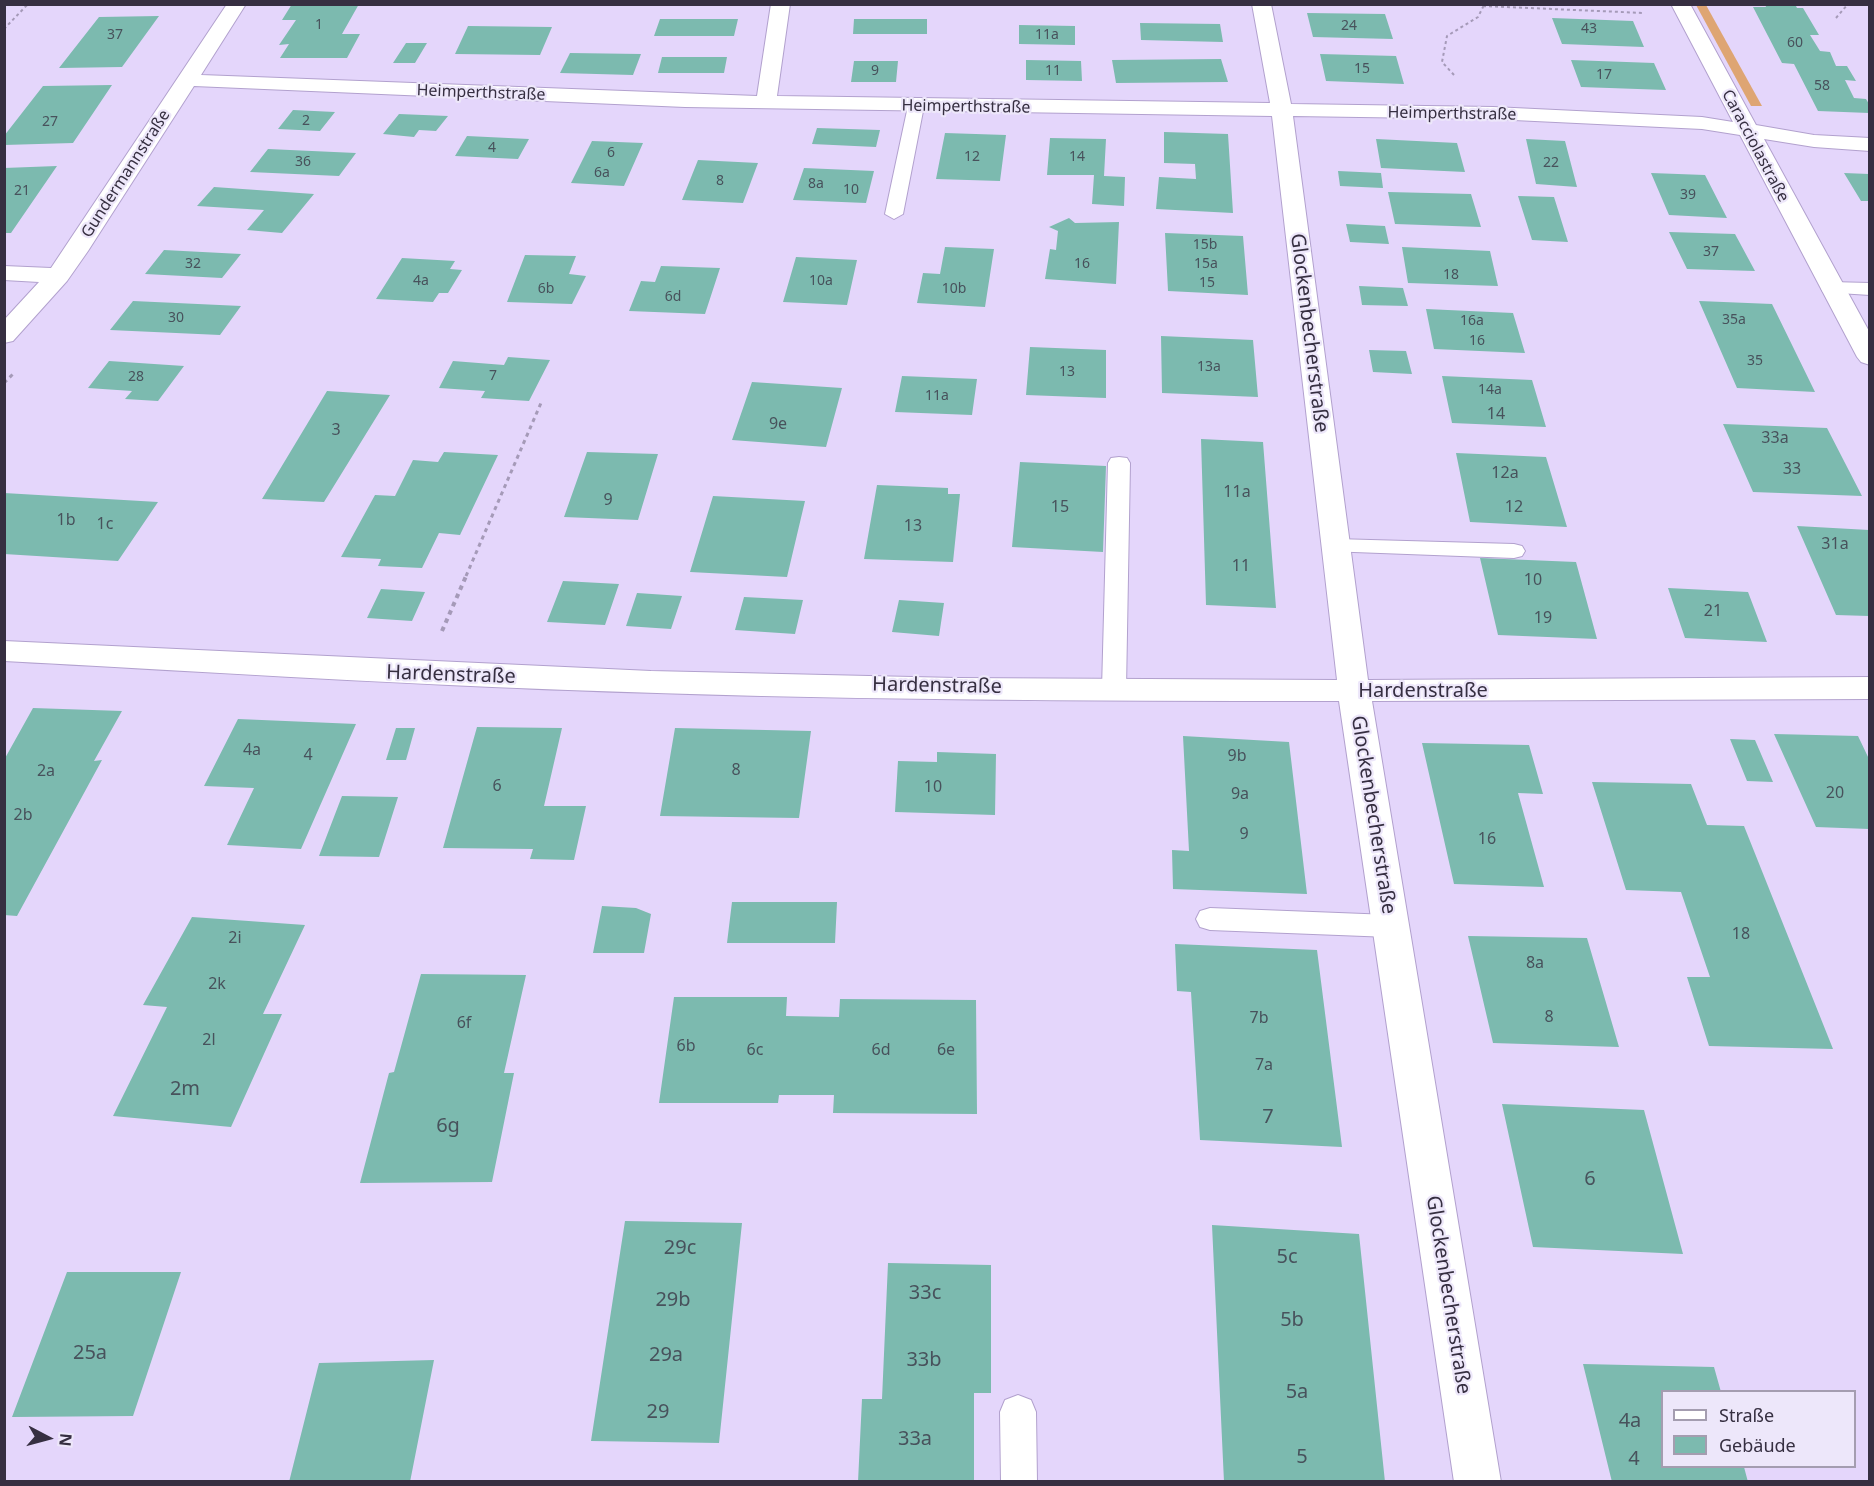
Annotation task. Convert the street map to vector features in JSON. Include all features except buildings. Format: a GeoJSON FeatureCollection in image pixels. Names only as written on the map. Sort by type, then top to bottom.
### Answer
{"type":"FeatureCollection","features":[{"type":"Feature","properties":{"kind":"street","name":"Gundermannstraße"},"geometry":{"type":"LineString","coordinates":[[4,336],[58,276],[237,4]]}},
{"type":"Feature","properties":{"kind":"street"},"geometry":{"type":"LineString","coordinates":[[766,102],[781,4]]}},
{"type":"Feature","properties":{"kind":"street","name":"Glockenbecherstraße"},"geometry":{"type":"LineString","coordinates":[[1261,4],[1282,111],[1354,692],[1478,1482]]}},
{"type":"Feature","properties":{"kind":"street","name":"Caracciolastraße"},"geometry":{"type":"LineString","coordinates":[[1680,4],[1830,288],[1869,357]]}},
{"type":"Feature","properties":{"kind":"street","name":"Heimperthstraße"},"geometry":{"type":"LineString","coordinates":[[186,80],[916,106],[1493,114],[1702,123],[1814,141],[1869,145]]}},
{"type":"Feature","properties":{"kind":"street"},"geometry":{"type":"LineString","coordinates":[[4,273],[58,276]]}},
{"type":"Feature","properties":{"kind":"street","name":"Hardenstraße"},"geometry":{"type":"LineString","coordinates":[[4,651],[422,675],[655,682],[1354,692],[1869,688]]}},
{"type":"Feature","properties":{"kind":"lane"},"geometry":{"type":"LineString","coordinates":[[894,214],[916,106]]}},
{"type":"Feature","properties":{"kind":"lane"},"geometry":{"type":"LineString","coordinates":[[1830,288],[1869,289]]}},
{"type":"Feature","properties":{"kind":"lane"},"geometry":{"type":"LineString","coordinates":[[1114,689],[1119,463]]}},
{"type":"Feature","properties":{"kind":"lane"},"geometry":{"type":"LineString","coordinates":[[1335,546],[1514,551]]}},
{"type":"Feature","properties":{"kind":"lane"},"geometry":{"type":"LineString","coordinates":[[1210,920],[1390,926]]}},
{"type":"Feature","properties":{"kind":"lane"},"geometry":{"type":"LineString","coordinates":[[1018,1412],[1019,1482]]}},
{"type":"Feature","properties":{"kind":"path"},"geometry":{"type":"LineString","coordinates":[[4,29],[28,4]]}},
{"type":"Feature","properties":{"kind":"path"},"geometry":{"type":"LineString","coordinates":[[1836,18],[1848,4]]}},
{"type":"Feature","properties":{"kind":"path"},"geometry":{"type":"LineString","coordinates":[[1493,114],[1442,62],[1447,36],[1478,17],[1484,5],[1649,14]]}},
{"type":"Feature","properties":{"kind":"path"},"geometry":{"type":"LineString","coordinates":[[422,675],[541,403]]}},
{"type":"Feature","properties":{"kind":"shaded area"},"geometry":{"type":"Polygon","coordinates":[[[1696,5],[1706,5],[1762,106],[1751,106],[1696,5]]]}}]}
